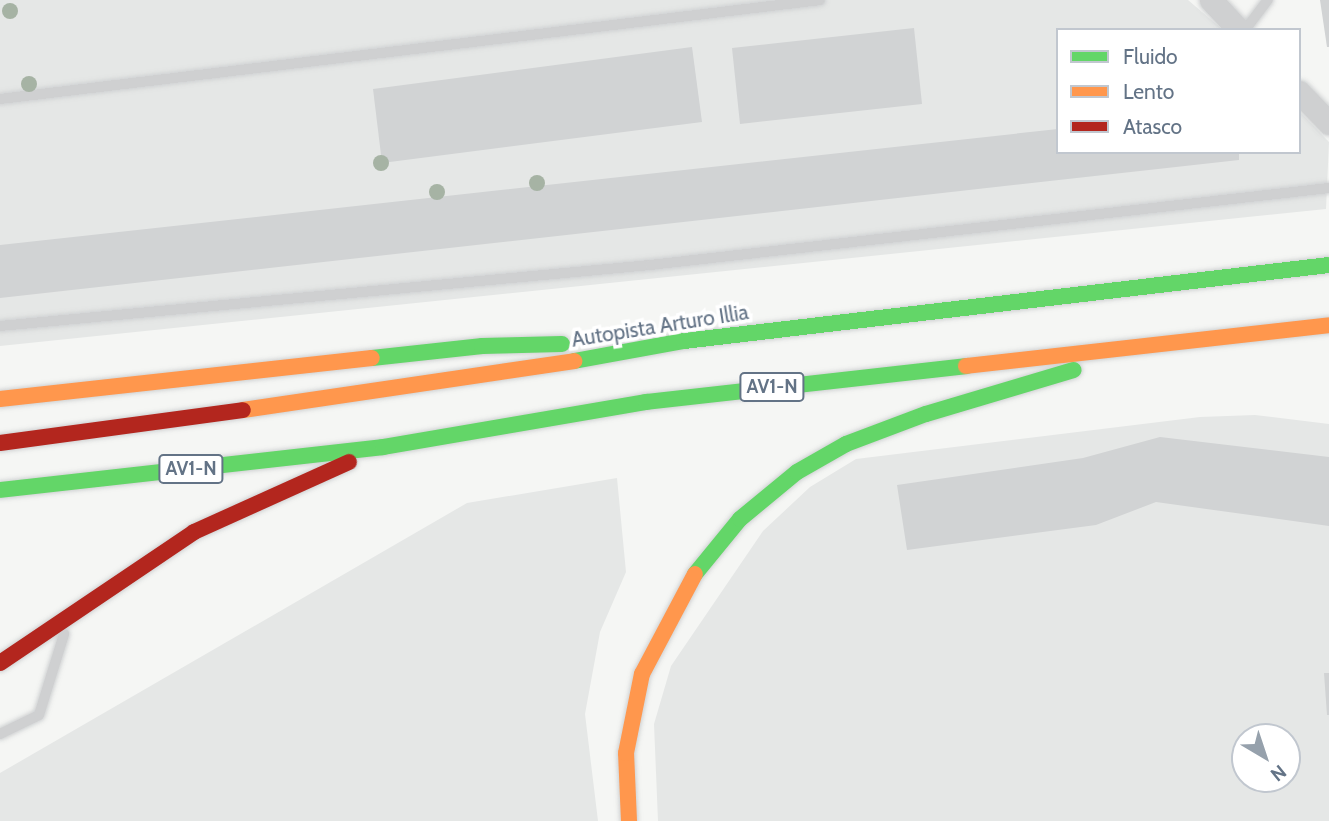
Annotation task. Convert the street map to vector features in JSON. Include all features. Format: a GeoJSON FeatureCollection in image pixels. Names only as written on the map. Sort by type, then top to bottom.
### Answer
{"type":"FeatureCollection","features":[{"type":"Feature","properties":{"kind":"highway","name":"Autopista Arturo Illia"},"geometry":{"type":"LineString","coordinates":[[0,443],[470,380],[684,341],[1329,265]]}},
{"type":"Feature","properties":{"kind":"highway","name":"AV1-N"},"geometry":{"type":"LineString","coordinates":[[0,490],[383,447],[646,402],[1329,325]]}},
{"type":"Feature","properties":{"kind":"highway"},"geometry":{"type":"LineString","coordinates":[[0,399],[482,346],[684,341]]}},
{"type":"Feature","properties":{"kind":"highway"},"geometry":{"type":"LineString","coordinates":[[629,821],[625,781],[629,722],[652,649],[704,560],[760,501],[820,458],[878,429],[1164,344]]}},
{"type":"Feature","properties":{"kind":"highway"},"geometry":{"type":"LineString","coordinates":[[0,663],[194,532],[383,447]]}},
{"type":"Feature","properties":{"kind":"street"},"geometry":{"type":"LineString","coordinates":[[1211,0],[1237,28]]}},
{"type":"Feature","properties":{"kind":"street"},"geometry":{"type":"LineString","coordinates":[[1301,94],[1329,123]]}},
{"type":"Feature","properties":{"kind":"lane"},"geometry":{"type":"LineString","coordinates":[[0,99],[729,5],[820,0]]}},
{"type":"Feature","properties":{"kind":"lane"},"geometry":{"type":"LineString","coordinates":[[1247,28],[1268,0]]}},
{"type":"Feature","properties":{"kind":"lane"},"geometry":{"type":"LineString","coordinates":[[0,326],[650,265],[1329,188]]}},
{"type":"Feature","properties":{"kind":"lane"},"geometry":{"type":"LineString","coordinates":[[0,734],[39,715],[70,615]]}},
{"type":"Feature","properties":{"kind":"shaded area"},"geometry":{"type":"Polygon","coordinates":[[[0,0],[1188,0],[1221,28],[1056,28],[1056,154],[1301,154],[1301,113],[1329,142],[1326,209],[0,346],[0,0]]]}},
{"type":"Feature","properties":{"kind":"shaded area"},"geometry":{"type":"Polygon","coordinates":[[[1255,415],[1329,424],[1329,821],[658,821],[654,724],[671,666],[763,531],[810,487],[856,459],[1200,417],[1255,415]]]}},
{"type":"Feature","properties":{"kind":"shaded area"},"geometry":{"type":"Polygon","coordinates":[[[617,478],[626,572],[600,632],[585,714],[598,821],[0,821],[0,773],[467,503],[617,478]]]}},
{"type":"Feature","properties":{"kind":"building"},"geometry":{"type":"Polygon","coordinates":[[[1320,0],[1329,0],[1329,47],[1327,47],[1320,0]]]}},
{"type":"Feature","properties":{"kind":"building"},"geometry":{"type":"Polygon","coordinates":[[[914,28],[922,104],[740,124],[732,48],[914,28]]]}},
{"type":"Feature","properties":{"kind":"building"},"geometry":{"type":"Polygon","coordinates":[[[692,47],[702,122],[382,163],[373,89],[692,47]]]}},
{"type":"Feature","properties":{"kind":"building"},"geometry":{"type":"Polygon","coordinates":[[[1056,129],[1056,154],[1239,154],[1239,160],[0,298],[0,245],[1056,129]]]}},
{"type":"Feature","properties":{"kind":"building"},"geometry":{"type":"Polygon","coordinates":[[[1160,437],[1329,457],[1329,526],[1156,502],[1096,525],[907,550],[897,485],[1083,458],[1160,437]]]}},
{"type":"Feature","properties":{"kind":"building"},"geometry":{"type":"Polygon","coordinates":[[[1324,673],[1329,673],[1329,715],[1327,715],[1324,673]]]}},
{"type":"Feature","properties":{"kind":"traffic: fast"},"geometry":{"type":"LineString","coordinates":[[574,361],[684,341],[1329,265]]}},
{"type":"Feature","properties":{"kind":"traffic: fast"},"geometry":{"type":"LineString","coordinates":[[372,358],[482,346],[562,344]]}},
{"type":"Feature","properties":{"kind":"traffic: fast"},"geometry":{"type":"LineString","coordinates":[[0,490],[383,447],[646,402],[966,366]]}},
{"type":"Feature","properties":{"kind":"traffic: fast"},"geometry":{"type":"LineString","coordinates":[[695,574],[740,519],[797,472],[846,444],[926,414],[1074,370]]}},
{"type":"Feature","properties":{"kind":"traffic: slow"},"geometry":{"type":"LineString","coordinates":[[966,366],[1329,325]]}},
{"type":"Feature","properties":{"kind":"traffic: slow"},"geometry":{"type":"LineString","coordinates":[[0,399],[372,358]]}},
{"type":"Feature","properties":{"kind":"traffic: slow"},"geometry":{"type":"LineString","coordinates":[[243,410],[574,361]]}},
{"type":"Feature","properties":{"kind":"traffic: slow"},"geometry":{"type":"LineString","coordinates":[[629,821],[626,753],[642,674],[695,574]]}},
{"type":"Feature","properties":{"kind":"traffic: jam"},"geometry":{"type":"LineString","coordinates":[[0,443],[243,410]]}},
{"type":"Feature","properties":{"kind":"traffic: jam"},"geometry":{"type":"LineString","coordinates":[[0,663],[194,532],[349,462]]}}]}
